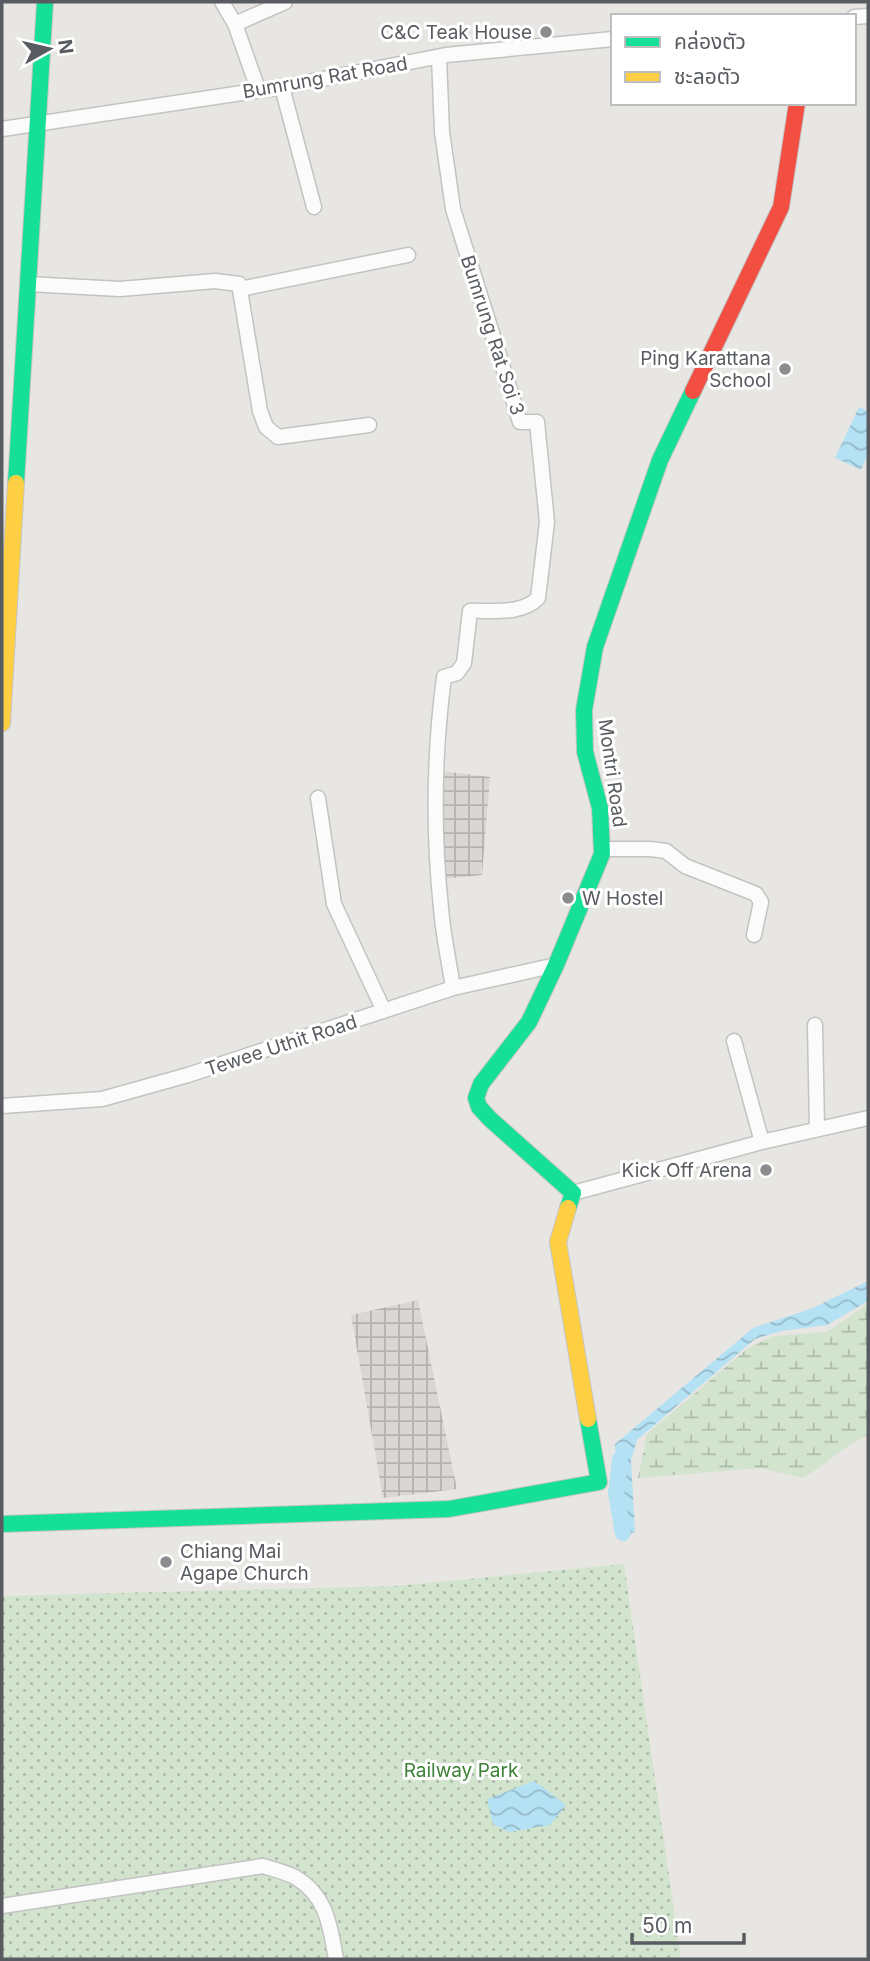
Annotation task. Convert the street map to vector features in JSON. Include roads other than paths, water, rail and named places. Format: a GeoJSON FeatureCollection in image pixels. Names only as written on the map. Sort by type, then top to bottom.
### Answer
{"type":"FeatureCollection","features":[{"type":"Feature","properties":{"kind":"street"},"geometry":{"type":"LineString","coordinates":[[2,723],[45,2]]}},
{"type":"Feature","properties":{"kind":"street"},"geometry":{"type":"LineString","coordinates":[[222,2],[235,24],[258,89]]}},
{"type":"Feature","properties":{"kind":"street"},"geometry":{"type":"LineString","coordinates":[[235,24],[285,2]]}},
{"type":"Feature","properties":{"kind":"street","name":"Bumrung Rat Road"},"geometry":{"type":"LineString","coordinates":[[2,129],[282,87],[439,57],[611,39]]}},
{"type":"Feature","properties":{"kind":"street","name":"Bumrung Rat Soi 3"},"geometry":{"type":"LineString","coordinates":[[439,57],[442,132],[453,209],[520,422],[537,422],[547,522],[538,598],[523,608],[470,611],[464,663],[457,673],[444,677],[438,721],[436,839],[441,908],[453,988]]}},
{"type":"Feature","properties":{"kind":"street"},"geometry":{"type":"LineString","coordinates":[[282,87],[314,207]]}},
{"type":"Feature","properties":{"kind":"street","name":"Montri Road"},"geometry":{"type":"LineString","coordinates":[[573,1193],[490,1119],[479,1107],[476,1098],[481,1084],[529,1022],[602,854],[600,808],[585,752],[584,709],[595,647],[660,460],[781,207],[797,105]]}},
{"type":"Feature","properties":{"kind":"street"},"geometry":{"type":"LineString","coordinates":[[240,289],[408,255]]}},
{"type":"Feature","properties":{"kind":"street"},"geometry":{"type":"LineString","coordinates":[[28,284],[120,289],[215,282],[239,285],[260,411],[266,426],[278,437],[369,425]]}},
{"type":"Feature","properties":{"kind":"street"},"geometry":{"type":"LineString","coordinates":[[318,797],[334,904],[384,1011]]}},
{"type":"Feature","properties":{"kind":"street"},"geometry":{"type":"LineString","coordinates":[[602,849],[666,851],[685,866],[756,894],[761,902],[754,935]]}},
{"type":"Feature","properties":{"kind":"street","name":"Tewee Uthit Road"},"geometry":{"type":"LineString","coordinates":[[2,1106],[102,1099],[188,1075],[453,988],[556,965]]}},
{"type":"Feature","properties":{"kind":"street"},"geometry":{"type":"LineString","coordinates":[[815,1025],[817,1129]]}},
{"type":"Feature","properties":{"kind":"street"},"geometry":{"type":"LineString","coordinates":[[734,1041],[762,1142]]}},
{"type":"Feature","properties":{"kind":"street"},"geometry":{"type":"LineString","coordinates":[[2,1524],[449,1509],[599,1482],[558,1242],[573,1193],[762,1142],[868,1118]]}},
{"type":"Feature","properties":{"kind":"street"},"geometry":{"type":"LineString","coordinates":[[2,1906],[263,1866],[295,1877],[317,1897],[329,1918],[336,1959]]}},
{"type":"Feature","properties":{"kind":"water"},"geometry":{"type":"Polygon","coordinates":[[[859,407],[868,411],[868,454],[861,470],[835,458],[859,407]]]}},
{"type":"Feature","properties":{"kind":"water"},"geometry":{"type":"Polygon","coordinates":[[[868,1281],[868,1301],[827,1325],[781,1331],[755,1339],[637,1440],[631,1460],[635,1532],[621,1538],[615,1444],[753,1328],[813,1308],[868,1281]]]}},
{"type":"Feature","properties":{"kind":"water"},"geometry":{"type":"Polygon","coordinates":[[[534,1781],[566,1805],[550,1825],[509,1832],[493,1824],[487,1799],[534,1781]]]}},
{"type":"Feature","properties":{"kind":"waterway"},"geometry":{"type":"LineString","coordinates":[[620,1459],[616,1493],[623,1533]]}},
{"type":"Feature","properties":{"kind":"place","name":"C&C Teak House"},"geometry":{"type":"Point","coordinates":[546,32]}},
{"type":"Feature","properties":{"kind":"place","name":"Ping Karattana School"},"geometry":{"type":"Point","coordinates":[785,369]}},
{"type":"Feature","properties":{"kind":"place","name":"W Hostel"},"geometry":{"type":"Point","coordinates":[568,898]}},
{"type":"Feature","properties":{"kind":"place","name":"Kick Off Arena"},"geometry":{"type":"Point","coordinates":[766,1170]}},
{"type":"Feature","properties":{"kind":"place","name":"Chiang Mai Agape Church"},"geometry":{"type":"Point","coordinates":[166,1562]}},
{"type":"Feature","properties":{"kind":"park label","name":"Railway Park"},"geometry":{"type":"Point","coordinates":[461,1770]}}]}
